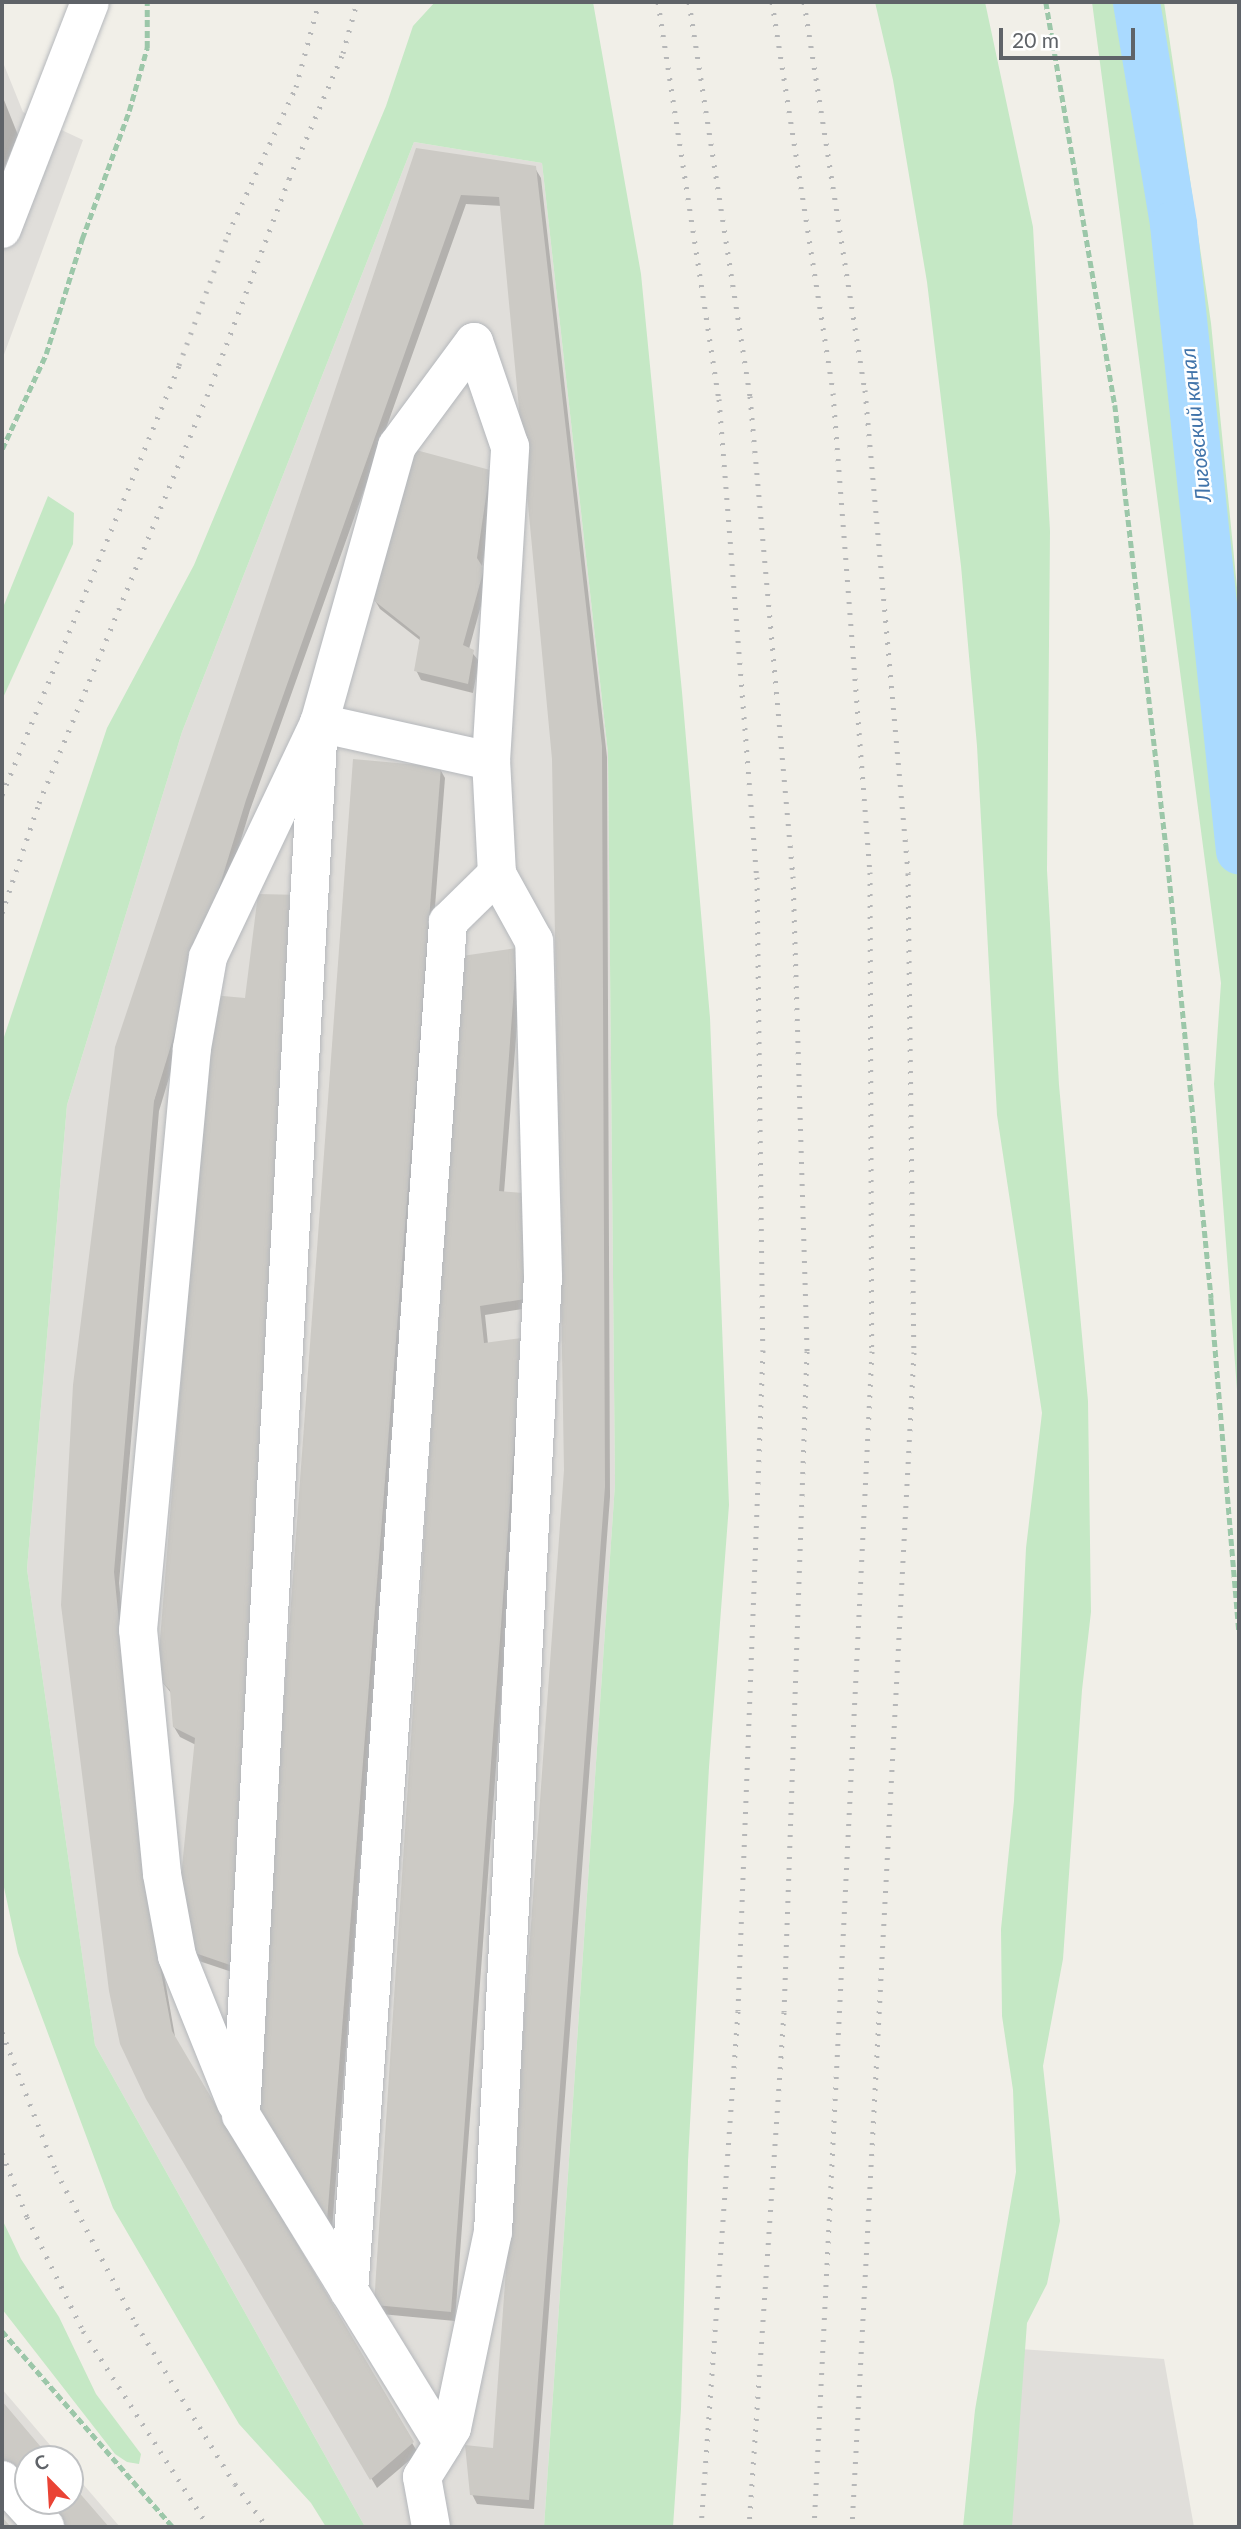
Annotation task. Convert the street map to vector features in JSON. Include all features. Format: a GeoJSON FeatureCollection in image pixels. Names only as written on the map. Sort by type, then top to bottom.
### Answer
{"type":"FeatureCollection","features":[{"type":"Feature","properties":{"kind":"street"},"geometry":{"type":"LineString","coordinates":[[2,229],[90,2]]}},
{"type":"Feature","properties":{"kind":"street"},"geometry":{"type":"LineString","coordinates":[[431,2527],[422,2477],[443,2443],[452,2428],[493,2232],[543,1276],[534,941],[497,874],[491,761],[510,447],[474,342],[397,446],[319,723],[208,957],[192,1048],[138,1630],[162,1874],[177,1956],[241,2115],[443,2443]]}},
{"type":"Feature","properties":{"kind":"street"},"geometry":{"type":"LineString","coordinates":[[319,723],[491,761]]}},
{"type":"Feature","properties":{"kind":"street"},"geometry":{"type":"LineString","coordinates":[[241,2115],[319,723]]}},
{"type":"Feature","properties":{"kind":"street"},"geometry":{"type":"LineString","coordinates":[[349,2291],[448,922],[497,874]]}},
{"type":"Feature","properties":{"kind":"street"},"geometry":{"type":"LineString","coordinates":[[2,2480],[45,2527]]}},
{"type":"Feature","properties":{"kind":"path"},"geometry":{"type":"LineString","coordinates":[[2,449],[46,354],[82,239],[129,111],[147,48],[147,2]]}},
{"type":"Feature","properties":{"kind":"path"},"geometry":{"type":"LineString","coordinates":[[1046,2],[1118,433],[1168,858],[1211,1298],[1239,1630]]}},
{"type":"Feature","properties":{"kind":"path"},"geometry":{"type":"LineString","coordinates":[[2,2331],[173,2527]]}},
{"type":"Feature","properties":{"kind":"shaded area"},"geometry":{"type":"Polygon","coordinates":[[[2,60],[23,112],[83,140],[2,360],[2,60]]]}},
{"type":"Feature","properties":{"kind":"shaded area"},"geometry":{"type":"Polygon","coordinates":[[[414,142],[542,163],[608,753],[615,1484],[544,2527],[364,2525],[95,2045],[27,1569],[67,1105],[182,732],[414,142]]]}},
{"type":"Feature","properties":{"kind":"shaded area"},"geometry":{"type":"Polygon","coordinates":[[[1007,2348],[1164,2359],[1194,2527],[995,2527],[1007,2348]]]}},
{"type":"Feature","properties":{"kind":"shaded area"},"geometry":{"type":"Polygon","coordinates":[[[2,2389],[50,2445],[14,2445],[14,2515],[84,2515],[84,2485],[120,2527],[2,2527],[2,2389]]]}},
{"type":"Feature","properties":{"kind":"green space"},"geometry":{"type":"Polygon","coordinates":[[[435,2],[593,2],[641,274],[682,692],[710,1018],[729,1505],[709,1767],[688,2161],[681,2409],[673,2527],[544,2527],[615,1484],[608,753],[542,163],[414,142],[182,732],[67,1105],[27,1569],[95,2045],[364,2525],[397,2527],[326,2527],[311,2503],[239,2424],[113,2208],[18,1953],[2,1878],[2,1043],[107,728],[194,565],[386,106],[413,26],[435,2]]]}},
{"type":"Feature","properties":{"kind":"green space"},"geometry":{"type":"Polygon","coordinates":[[[875,2],[985,2],[1033,227],[1050,531],[1047,870],[1059,1085],[1088,1401],[1091,1612],[1082,1690],[1063,1959],[1043,2066],[1060,2221],[1047,2284],[1027,2323],[1012,2527],[963,2527],[975,2410],[1016,2172],[1013,2090],[1002,2016],[1001,1929],[1014,1801],[1026,1548],[1042,1413],[997,1115],[977,746],[961,566],[927,282],[893,80],[875,2]]]}},
{"type":"Feature","properties":{"kind":"green space"},"geometry":{"type":"Polygon","coordinates":[[[1092,2],[1164,2],[1211,323],[1239,608],[1239,1416],[1214,1084],[1221,983],[1092,2]]]}},
{"type":"Feature","properties":{"kind":"green space"},"geometry":{"type":"Polygon","coordinates":[[[48,496],[74,513],[73,544],[2,700],[2,610],[48,496]]]}},
{"type":"Feature","properties":{"kind":"green space"},"geometry":{"type":"Polygon","coordinates":[[[2,2219],[21,2259],[59,2317],[96,2394],[141,2454],[139,2464],[127,2462],[115,2454],[2,2309],[2,2219]]]}},
{"type":"Feature","properties":{"kind":"building"},"geometry":{"type":"Polygon","coordinates":[[[416,148],[536,166],[602,746],[605,1487],[529,2500],[470,2495],[465,2445],[493,2448],[564,1470],[552,759],[499,197],[461,195],[246,800],[154,1101],[114,1572],[147,1896],[172,2031],[414,2442],[370,2480],[146,2099],[120,2044],[109,1991],[61,1605],[73,1385],[115,1047],[416,148]]]}},
{"type":"Feature","properties":{"kind":"building"},"geometry":{"type":"Polygon","coordinates":[[[416,450],[490,470],[477,558],[484,569],[463,645],[474,650],[468,684],[414,671],[420,637],[372,599],[416,450]]]}},
{"type":"Feature","properties":{"kind":"building"},"geometry":{"type":"Polygon","coordinates":[[[353,759],[441,767],[327,2221],[254,2107],[353,759]]]}},
{"type":"Feature","properties":{"kind":"building"},"geometry":{"type":"Polygon","coordinates":[[[258,894],[302,895],[230,1965],[192,1952],[179,1897],[195,1738],[173,1727],[170,1690],[157,1677],[212,995],[245,998],[258,894]]]}},
{"type":"Feature","properties":{"kind":"building"},"geometry":{"type":"Polygon","coordinates":[[[517,948],[499,1191],[523,1193],[525,1299],[480,1306],[484,1343],[522,1338],[451,2312],[374,2305],[462,956],[517,948]]]}},
{"type":"Feature","properties":{"kind":"building"},"geometry":{"type":"Polygon","coordinates":[[[2,2401],[39,2445],[14,2445],[14,2473],[2,2460],[2,2401]]]}},
{"type":"Feature","properties":{"kind":"building"},"geometry":{"type":"Polygon","coordinates":[[[84,2498],[109,2527],[63,2527],[52,2515],[84,2515],[84,2498]]]}},
{"type":"Feature","properties":{"kind":"building"},"geometry":{"type":"Polygon","coordinates":[[[2,2517],[11,2527],[2,2527],[2,2517]]]}},
{"type":"Feature","properties":{"kind":"waterway","name":"Лиговский канал"},"geometry":{"type":"LineString","coordinates":[[1136,2],[1173,224],[1239,851]]}},
{"type":"Feature","properties":{"kind":"railway"},"geometry":{"type":"LineString","coordinates":[[2,795],[179,365],[228,234],[296,87],[319,2]]}},
{"type":"Feature","properties":{"kind":"railway"},"geometry":{"type":"LineString","coordinates":[[2,913],[39,803],[207,396],[289,179],[343,53],[357,2]]}},
{"type":"Feature","properties":{"kind":"railway"},"geometry":{"type":"LineString","coordinates":[[658,2],[719,399],[757,877],[763,1350],[738,2011],[701,2527]]}},
{"type":"Feature","properties":{"kind":"railway"},"geometry":{"type":"LineString","coordinates":[[689,2],[750,396],[793,876],[807,1351],[784,2012],[749,2527]]}},
{"type":"Feature","properties":{"kind":"railway"},"geometry":{"type":"LineString","coordinates":[[772,2],[833,393],[870,872],[872,1351],[814,2527]]}},
{"type":"Feature","properties":{"kind":"railway"},"geometry":{"type":"LineString","coordinates":[[804,2],[865,390],[908,873],[914,1352],[852,2527]]}},
{"type":"Feature","properties":{"kind":"railway"},"geometry":{"type":"LineString","coordinates":[[2,2032],[56,2171],[136,2324],[235,2484],[267,2527]]}},
{"type":"Feature","properties":{"kind":"railway"},"geometry":{"type":"LineString","coordinates":[[2,2153],[27,2217],[83,2331],[209,2527]]}}]}
